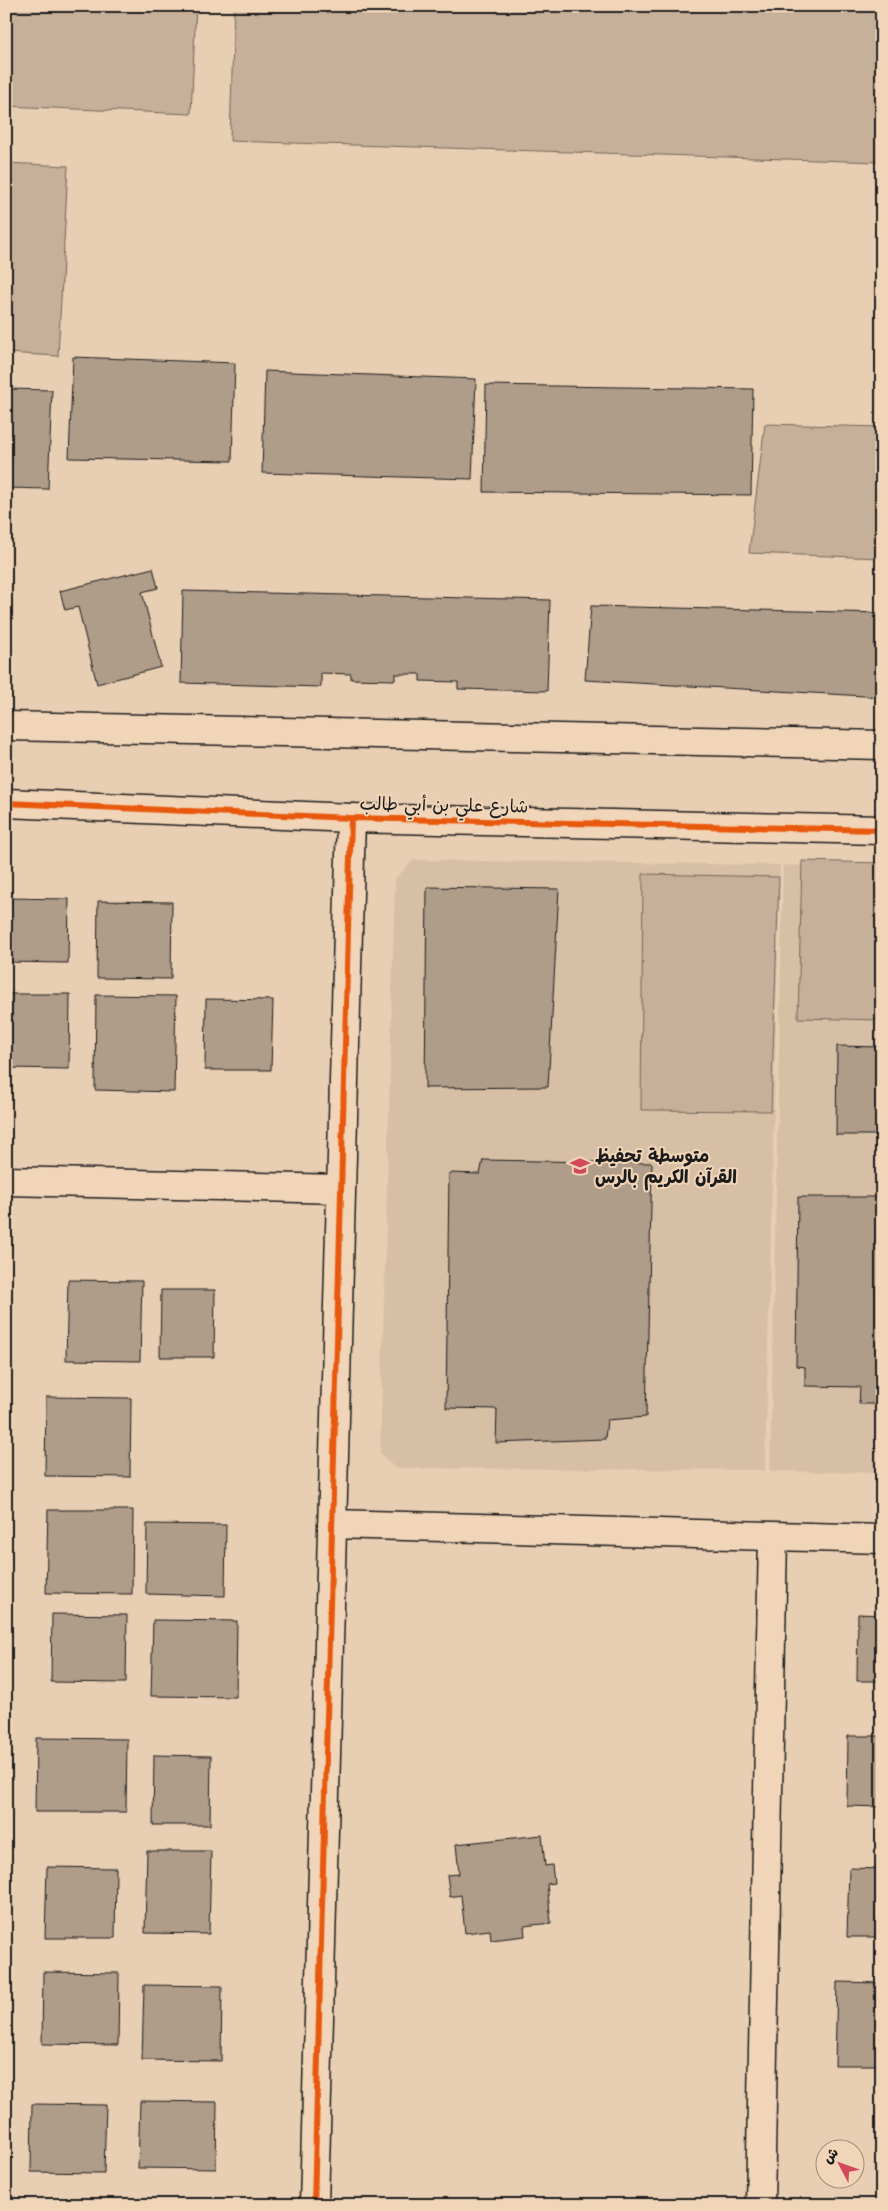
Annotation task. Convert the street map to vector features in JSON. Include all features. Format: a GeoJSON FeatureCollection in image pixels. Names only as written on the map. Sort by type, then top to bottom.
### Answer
{"type":"FeatureCollection","features":[{"type":"Feature","properties":{"kind":"street"},"geometry":{"type":"LineString","coordinates":[[6,726],[882,745]]}},
{"type":"Feature","properties":{"kind":"street","name":"شارع علي بن أبي طالب"},"geometry":{"type":"LineString","coordinates":[[6,803],[351,818],[882,830]]}},
{"type":"Feature","properties":{"kind":"street"},"geometry":{"type":"LineString","coordinates":[[314,2205],[351,818]]}},
{"type":"Feature","properties":{"kind":"street"},"geometry":{"type":"LineString","coordinates":[[6,1181],[341,1189]]}},
{"type":"Feature","properties":{"kind":"street"},"geometry":{"type":"LineString","coordinates":[[332,1524],[882,1539]]}},
{"type":"Feature","properties":{"kind":"street"},"geometry":{"type":"LineString","coordinates":[[760,2205],[773,1536]]}},
{"type":"Feature","properties":{"kind":"shaded area"},"geometry":{"type":"Polygon","coordinates":[[[6,6],[196,6],[191,114],[6,106],[6,6]]]}},
{"type":"Feature","properties":{"kind":"shaded area"},"geometry":{"type":"Polygon","coordinates":[[[234,6],[882,6],[882,115],[879,162],[230,141],[234,6]]]}},
{"type":"Feature","properties":{"kind":"shaded area"},"geometry":{"type":"Polygon","coordinates":[[[6,163],[68,166],[58,356],[6,353],[6,163]]]}},
{"type":"Feature","properties":{"kind":"shaded area"},"geometry":{"type":"Polygon","coordinates":[[[765,424],[882,427],[882,558],[749,553],[765,424]]]}},
{"type":"Feature","properties":{"kind":"shaded area","name":"متوسطة تحفيظ القرآن الكريم بالرس"},"geometry":{"type":"Polygon","coordinates":[[[413,860],[780,865],[765,1470],[395,1468],[380,1453],[395,879],[413,860]]]}},
{"type":"Feature","properties":{"kind":"shaded area"},"geometry":{"type":"Polygon","coordinates":[[[802,861],[882,863],[882,1020],[798,1018],[802,861]]]}},
{"type":"Feature","properties":{"kind":"shaded area"},"geometry":{"type":"Polygon","coordinates":[[[783,865],[882,868],[882,1473],[770,1471],[783,865]]]}},
{"type":"Feature","properties":{"kind":"shaded area"},"geometry":{"type":"Polygon","coordinates":[[[643,874],[779,877],[771,1111],[641,1110],[643,874]]]}},
{"type":"Feature","properties":{"kind":"building"},"geometry":{"type":"Polygon","coordinates":[[[73,357],[235,363],[232,461],[69,458],[73,357]]]}},
{"type":"Feature","properties":{"kind":"building"},"geometry":{"type":"Polygon","coordinates":[[[265,371],[476,379],[472,479],[262,473],[265,371]]]}},
{"type":"Feature","properties":{"kind":"building"},"geometry":{"type":"Polygon","coordinates":[[[486,385],[753,389],[751,495],[484,492],[486,385]]]}},
{"type":"Feature","properties":{"kind":"building"},"geometry":{"type":"Polygon","coordinates":[[[6,389],[52,390],[48,489],[6,488],[6,389]]]}},
{"type":"Feature","properties":{"kind":"building"},"geometry":{"type":"Polygon","coordinates":[[[153,568],[158,588],[142,592],[161,667],[97,684],[78,607],[65,610],[60,591],[153,568]]]}},
{"type":"Feature","properties":{"kind":"building"},"geometry":{"type":"Polygon","coordinates":[[[183,591],[550,600],[547,691],[458,689],[458,682],[420,681],[420,674],[395,674],[395,680],[351,679],[351,674],[321,673],[321,687],[181,683],[183,591]]]}},
{"type":"Feature","properties":{"kind":"building"},"geometry":{"type":"Polygon","coordinates":[[[591,606],[882,613],[882,697],[585,680],[591,606]]]}},
{"type":"Feature","properties":{"kind":"building"},"geometry":{"type":"Polygon","coordinates":[[[427,887],[559,889],[548,1087],[425,1088],[427,887]]]}},
{"type":"Feature","properties":{"kind":"building"},"geometry":{"type":"Polygon","coordinates":[[[6,898],[69,899],[68,963],[6,962],[6,898]]]}},
{"type":"Feature","properties":{"kind":"building"},"geometry":{"type":"Polygon","coordinates":[[[98,901],[172,902],[171,979],[97,978],[98,901]]]}},
{"type":"Feature","properties":{"kind":"building"},"geometry":{"type":"Polygon","coordinates":[[[6,994],[70,994],[69,1069],[6,1068],[6,994]]]}},
{"type":"Feature","properties":{"kind":"building"},"geometry":{"type":"Polygon","coordinates":[[[96,995],[176,996],[174,1092],[95,1090],[96,995]]]}},
{"type":"Feature","properties":{"kind":"building"},"geometry":{"type":"Polygon","coordinates":[[[206,999],[273,1000],[271,1070],[205,1070],[206,999]]]}},
{"type":"Feature","properties":{"kind":"building"},"geometry":{"type":"Polygon","coordinates":[[[837,1046],[882,1047],[882,1135],[836,1135],[837,1046]]]}},
{"type":"Feature","properties":{"kind":"building"},"geometry":{"type":"Polygon","coordinates":[[[483,1160],[652,1163],[646,1417],[607,1420],[605,1439],[496,1443],[497,1409],[446,1408],[449,1173],[480,1174],[483,1160]]]}},
{"type":"Feature","properties":{"kind":"building"},"geometry":{"type":"Polygon","coordinates":[[[798,1197],[882,1197],[882,1404],[859,1404],[860,1387],[805,1386],[805,1367],[796,1366],[798,1197]]]}},
{"type":"Feature","properties":{"kind":"building"},"geometry":{"type":"Polygon","coordinates":[[[68,1280],[142,1281],[140,1361],[66,1360],[68,1280]]]}},
{"type":"Feature","properties":{"kind":"building"},"geometry":{"type":"Polygon","coordinates":[[[161,1290],[215,1290],[214,1357],[160,1357],[161,1290]]]}},
{"type":"Feature","properties":{"kind":"building"},"geometry":{"type":"Polygon","coordinates":[[[46,1397],[131,1398],[130,1477],[45,1476],[46,1397]]]}},
{"type":"Feature","properties":{"kind":"building"},"geometry":{"type":"Polygon","coordinates":[[[48,1510],[133,1510],[132,1594],[46,1593],[48,1510]]]}},
{"type":"Feature","properties":{"kind":"building"},"geometry":{"type":"Polygon","coordinates":[[[147,1524],[226,1525],[225,1596],[146,1594],[147,1524]]]}},
{"type":"Feature","properties":{"kind":"building"},"geometry":{"type":"Polygon","coordinates":[[[52,1614],[127,1615],[126,1683],[51,1682],[52,1614]]]}},
{"type":"Feature","properties":{"kind":"building"},"geometry":{"type":"Polygon","coordinates":[[[858,1614],[882,1615],[882,1681],[857,1681],[858,1614]]]}},
{"type":"Feature","properties":{"kind":"building"},"geometry":{"type":"Polygon","coordinates":[[[153,1620],[237,1621],[236,1697],[151,1696],[153,1620]]]}},
{"type":"Feature","properties":{"kind":"building"},"geometry":{"type":"Polygon","coordinates":[[[848,1736],[882,1736],[882,1807],[847,1806],[848,1736]]]}},
{"type":"Feature","properties":{"kind":"building"},"geometry":{"type":"Polygon","coordinates":[[[36,1738],[127,1739],[126,1812],[35,1812],[36,1738]]]}},
{"type":"Feature","properties":{"kind":"building"},"geometry":{"type":"Polygon","coordinates":[[[154,1755],[211,1756],[210,1825],[153,1825],[154,1755]]]}},
{"type":"Feature","properties":{"kind":"building"},"geometry":{"type":"Polygon","coordinates":[[[542,1835],[545,1866],[552,1865],[554,1883],[547,1884],[551,1923],[524,1926],[525,1936],[491,1940],[490,1930],[465,1933],[461,1895],[450,1897],[447,1875],[459,1874],[456,1844],[542,1835]]]}},
{"type":"Feature","properties":{"kind":"building"},"geometry":{"type":"Polygon","coordinates":[[[147,1851],[211,1851],[209,1934],[145,1933],[147,1851]]]}},
{"type":"Feature","properties":{"kind":"building"},"geometry":{"type":"Polygon","coordinates":[[[47,1867],[116,1868],[115,1938],[45,1938],[47,1867]]]}},
{"type":"Feature","properties":{"kind":"building"},"geometry":{"type":"Polygon","coordinates":[[[849,1868],[882,1869],[882,1937],[847,1937],[849,1868]]]}},
{"type":"Feature","properties":{"kind":"building"},"geometry":{"type":"Polygon","coordinates":[[[43,1972],[119,1973],[118,2045],[42,2044],[43,1972]]]}},
{"type":"Feature","properties":{"kind":"building"},"geometry":{"type":"Polygon","coordinates":[[[837,1982],[882,1983],[882,2065],[835,2065],[837,1982]]]}},
{"type":"Feature","properties":{"kind":"building"},"geometry":{"type":"Polygon","coordinates":[[[144,1985],[222,1986],[221,2061],[142,2060],[144,1985]]]}},
{"type":"Feature","properties":{"kind":"building"},"geometry":{"type":"Polygon","coordinates":[[[140,2101],[217,2102],[216,2169],[138,2168],[140,2101]]]}},
{"type":"Feature","properties":{"kind":"building"},"geometry":{"type":"Polygon","coordinates":[[[32,2104],[106,2105],[104,2173],[31,2172],[32,2104]]]}},
{"type":"Feature","properties":{"kind":"cycle path"},"geometry":{"type":"LineString","coordinates":[[6,803],[351,818],[882,830]]}},
{"type":"Feature","properties":{"kind":"cycle path"},"geometry":{"type":"LineString","coordinates":[[314,2205],[351,818]]}},
{"type":"Feature","properties":{"kind":"place","name":"متوسطة تحفيظ القرآن الكريم بالرس"},"geometry":{"type":"Point","coordinates":[580,1166]}}]}
